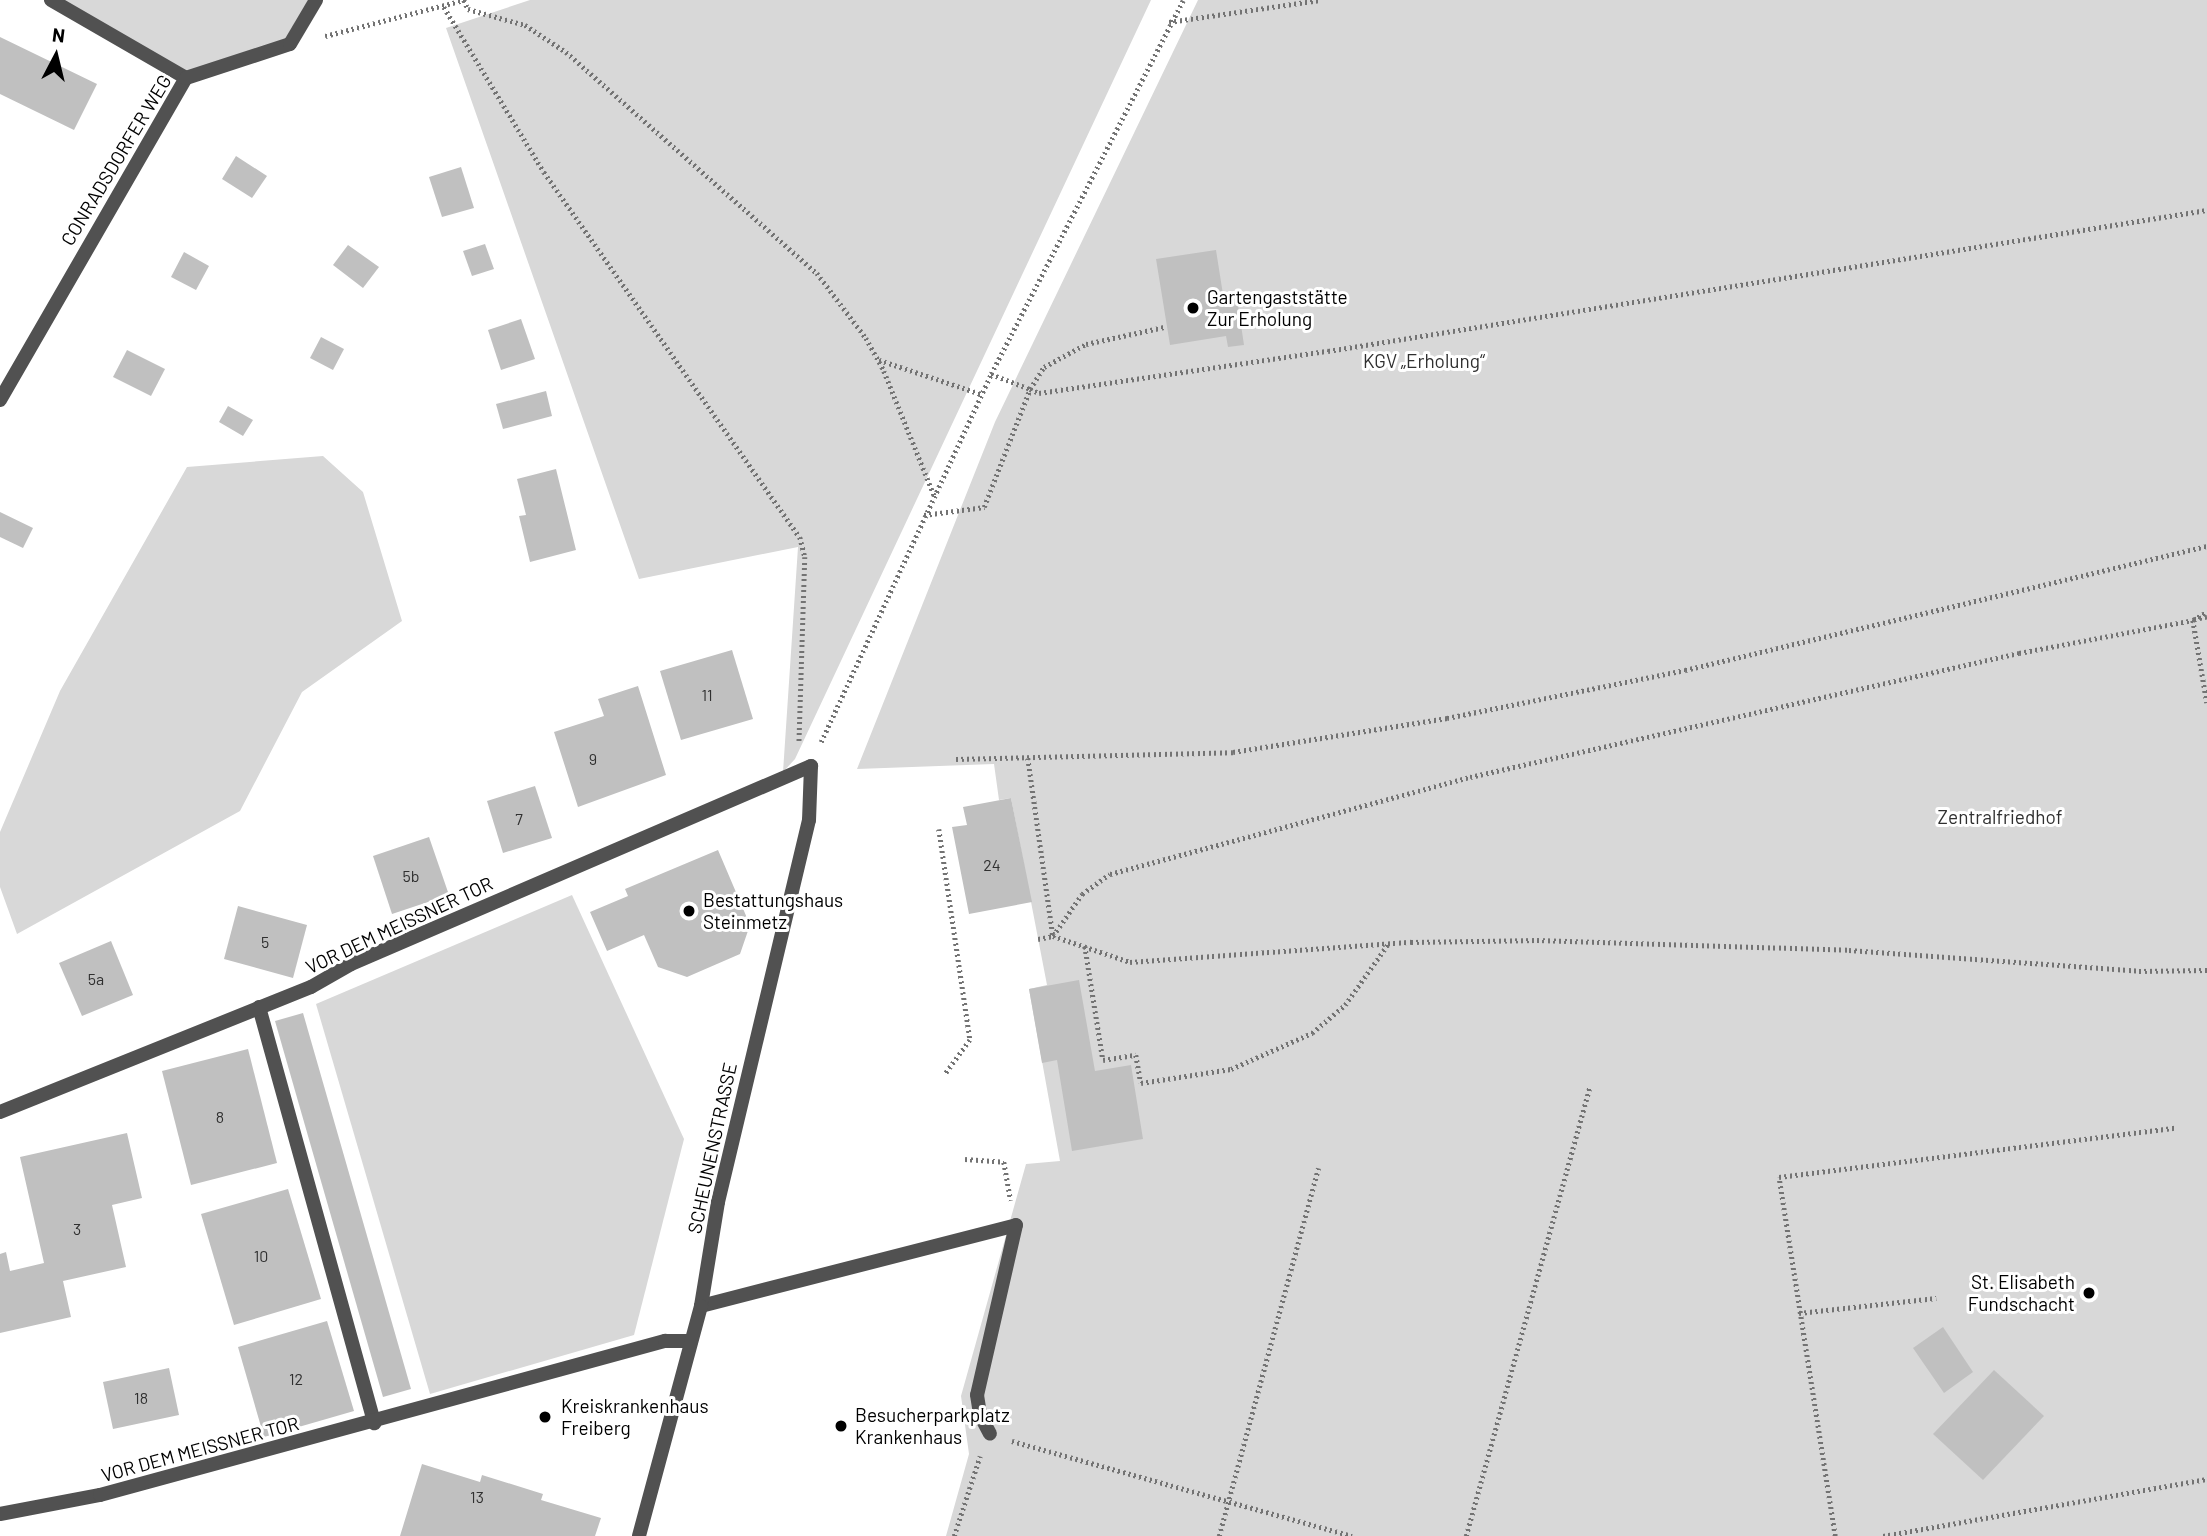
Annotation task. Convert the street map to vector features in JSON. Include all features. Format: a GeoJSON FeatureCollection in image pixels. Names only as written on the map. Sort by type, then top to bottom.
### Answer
{"type":"FeatureCollection","features":[{"type":"Feature","properties":{"kind":"street"},"geometry":{"type":"LineString","coordinates":[[51,0],[186,78]]}},
{"type":"Feature","properties":{"kind":"street"},"geometry":{"type":"LineString","coordinates":[[290,44],[316,0]]}},
{"type":"Feature","properties":{"kind":"street","name":"CONRADSDORFER WEG"},"geometry":{"type":"LineString","coordinates":[[0,400],[186,78],[290,44]]}},
{"type":"Feature","properties":{"kind":"street","name":"VOR DEM MEISSNER TOR"},"geometry":{"type":"LineString","coordinates":[[0,1112],[259,1007],[811,766]]}},
{"type":"Feature","properties":{"kind":"street","name":"SCHEUNENSTRASSE"},"geometry":{"type":"LineString","coordinates":[[639,1536],[701,1306],[718,1202],[808,820],[811,766]]}},
{"type":"Feature","properties":{"kind":"street"},"geometry":{"type":"LineString","coordinates":[[259,1007],[374,1423]]}},
{"type":"Feature","properties":{"kind":"street"},"geometry":{"type":"LineString","coordinates":[[701,1306],[1016,1224],[977,1395],[979,1415],[990,1434]]}},
{"type":"Feature","properties":{"kind":"street","name":"VOR DEM MEISSNER TOR"},"geometry":{"type":"LineString","coordinates":[[0,1514],[100,1495],[374,1423],[665,1341],[691,1342]]}},
{"type":"Feature","properties":{"kind":"path"},"geometry":{"type":"LineString","coordinates":[[290,44],[464,0],[468,9],[525,24],[566,52],[817,273],[878,359],[934,495]]}},
{"type":"Feature","properties":{"kind":"path"},"geometry":{"type":"LineString","coordinates":[[811,766],[981,394],[1168,22],[1183,0]]}},
{"type":"Feature","properties":{"kind":"path"},"geometry":{"type":"LineString","coordinates":[[1168,22],[1320,0]]}},
{"type":"Feature","properties":{"kind":"path"},"geometry":{"type":"LineString","coordinates":[[444,7],[544,172],[800,537],[805,557],[798,741],[811,766]]}},
{"type":"Feature","properties":{"kind":"path"},"geometry":{"type":"LineString","coordinates":[[991,374],[1039,393],[1383,342],[2207,210]]}},
{"type":"Feature","properties":{"kind":"path"},"geometry":{"type":"LineString","coordinates":[[924,515],[984,507],[1030,389],[1044,367],[1086,344],[1164,327]]}},
{"type":"Feature","properties":{"kind":"path"},"geometry":{"type":"LineString","coordinates":[[878,359],[981,394]]}},
{"type":"Feature","properties":{"kind":"path"},"geometry":{"type":"LineString","coordinates":[[956,759],[1233,752],[1447,718],[1685,670],[2207,547]]}},
{"type":"Feature","properties":{"kind":"path"},"geometry":{"type":"LineString","coordinates":[[1054,936],[1082,894],[1110,874],[1470,777],[2019,653],[2193,620],[2207,614]]}},
{"type":"Feature","properties":{"kind":"path"},"geometry":{"type":"LineString","coordinates":[[2193,620],[2207,703]]}},
{"type":"Feature","properties":{"kind":"path"},"geometry":{"type":"LineString","coordinates":[[1028,758],[1054,936]]}},
{"type":"Feature","properties":{"kind":"path"},"geometry":{"type":"LineString","coordinates":[[939,829],[970,1040],[946,1073]]}},
{"type":"Feature","properties":{"kind":"path"},"geometry":{"type":"LineString","coordinates":[[1038,939],[1054,936],[1130,962],[1389,944],[1537,940],[1673,943],[2139,971],[2207,970]]}},
{"type":"Feature","properties":{"kind":"path"},"geometry":{"type":"LineString","coordinates":[[1085,946],[1103,1060],[1136,1055],[1141,1083],[1231,1069],[1312,1033],[1345,1005],[1389,944]]}},
{"type":"Feature","properties":{"kind":"path"},"geometry":{"type":"LineString","coordinates":[[1466,1536],[1589,1088]]}},
{"type":"Feature","properties":{"kind":"path"},"geometry":{"type":"LineString","coordinates":[[1835,1536],[1779,1177],[2175,1128]]}},
{"type":"Feature","properties":{"kind":"path"},"geometry":{"type":"LineString","coordinates":[[965,1159],[1004,1161],[1016,1224]]}},
{"type":"Feature","properties":{"kind":"path"},"geometry":{"type":"LineString","coordinates":[[1219,1536],[1318,1168]]}},
{"type":"Feature","properties":{"kind":"path"},"geometry":{"type":"LineString","coordinates":[[1799,1313],[1936,1298]]}},
{"type":"Feature","properties":{"kind":"path"},"geometry":{"type":"LineString","coordinates":[[954,1536],[990,1434],[1228,1504],[1352,1536]]}},
{"type":"Feature","properties":{"kind":"path"},"geometry":{"type":"LineString","coordinates":[[1883,1536],[2207,1479]]}},
{"type":"Feature","properties":{"kind":"green space"},"geometry":{"type":"Polygon","coordinates":[[[51,0],[316,0],[290,44],[186,78],[51,0]]]}},
{"type":"Feature","properties":{"kind":"green space"},"geometry":{"type":"Polygon","coordinates":[[[530,0],[1151,0],[795,759],[783,772],[798,547],[639,579],[446,28],[530,0]]]}},
{"type":"Feature","properties":{"kind":"green space"},"geometry":{"type":"Polygon","coordinates":[[[1198,0],[2207,0],[2207,1536],[946,1536],[969,1454],[961,1396],[1026,1164],[1060,1161],[1029,989],[1047,985],[1011,798],[999,800],[994,764],[857,769],[995,422],[1198,0]]]}},
{"type":"Feature","properties":{"kind":"green space"},"geometry":{"type":"Polygon","coordinates":[[[323,456],[363,492],[402,621],[302,692],[240,811],[17,934],[0,887],[0,832],[60,691],[187,467],[323,456]]]}},
{"type":"Feature","properties":{"kind":"green space"},"geometry":{"type":"Polygon","coordinates":[[[572,895],[684,1139],[634,1335],[430,1394],[316,1004],[572,895]]]}},
{"type":"Feature","properties":{"kind":"building"},"geometry":{"type":"Polygon","coordinates":[[[0,37],[97,84],[74,130],[0,94],[0,37]]]}},
{"type":"Feature","properties":{"kind":"building"},"geometry":{"type":"Polygon","coordinates":[[[236,156],[267,176],[252,198],[222,179],[236,156]]]}},
{"type":"Feature","properties":{"kind":"building"},"geometry":{"type":"Polygon","coordinates":[[[461,167],[474,208],[442,217],[429,177],[461,167]]]}},
{"type":"Feature","properties":{"kind":"building"},"geometry":{"type":"Polygon","coordinates":[[[485,244],[494,269],[472,276],[463,251],[485,244]]]}},
{"type":"Feature","properties":{"kind":"building"},"geometry":{"type":"Polygon","coordinates":[[[348,245],[379,267],[363,288],[333,265],[348,245]]]}},
{"type":"Feature","properties":{"kind":"building"},"geometry":{"type":"Polygon","coordinates":[[[1216,250],[1225,307],[1238,305],[1244,345],[1228,347],[1226,336],[1170,345],[1156,259],[1216,250]]]}},
{"type":"Feature","properties":{"kind":"building"},"geometry":{"type":"Polygon","coordinates":[[[184,252],[209,266],[196,290],[171,277],[184,252]]]}},
{"type":"Feature","properties":{"kind":"building"},"geometry":{"type":"Polygon","coordinates":[[[521,319],[535,359],[501,370],[488,330],[521,319]]]}},
{"type":"Feature","properties":{"kind":"building"},"geometry":{"type":"Polygon","coordinates":[[[321,337],[344,349],[333,370],[310,358],[321,337]]]}},
{"type":"Feature","properties":{"kind":"building"},"geometry":{"type":"Polygon","coordinates":[[[127,350],[165,369],[151,396],[113,377],[127,350]]]}},
{"type":"Feature","properties":{"kind":"building"},"geometry":{"type":"Polygon","coordinates":[[[546,391],[552,416],[503,429],[496,404],[546,391]]]}},
{"type":"Feature","properties":{"kind":"building"},"geometry":{"type":"Polygon","coordinates":[[[228,406],[253,420],[243,436],[219,422],[228,406]]]}},
{"type":"Feature","properties":{"kind":"building"},"geometry":{"type":"Polygon","coordinates":[[[556,469],[576,550],[530,562],[519,516],[526,515],[517,479],[556,469]]]}},
{"type":"Feature","properties":{"kind":"building"},"geometry":{"type":"Polygon","coordinates":[[[0,512],[33,528],[23,548],[0,537],[0,512]]]}},
{"type":"Feature","properties":{"kind":"building"},"geometry":{"type":"Polygon","coordinates":[[[732,650],[753,719],[681,740],[660,671],[732,650]]]}},
{"type":"Feature","properties":{"kind":"building"},"geometry":{"type":"Polygon","coordinates":[[[638,686],[666,775],[578,807],[554,732],[604,716],[598,699],[638,686]]]}},
{"type":"Feature","properties":{"kind":"building"},"geometry":{"type":"Polygon","coordinates":[[[535,786],[552,838],[503,853],[487,801],[535,786]]]}},
{"type":"Feature","properties":{"kind":"building"},"geometry":{"type":"Polygon","coordinates":[[[1011,798],[1032,902],[969,914],[952,827],[967,825],[963,807],[1011,798]]]}},
{"type":"Feature","properties":{"kind":"building"},"geometry":{"type":"Polygon","coordinates":[[[429,837],[449,895],[392,914],[373,856],[429,837]]]}},
{"type":"Feature","properties":{"kind":"building","name":"Bestattungshaus Steinmetz"},"geometry":{"type":"Polygon","coordinates":[[[718,850],[750,925],[740,954],[687,977],[658,967],[644,935],[607,951],[590,912],[628,896],[625,889],[718,850]]]}},
{"type":"Feature","properties":{"kind":"building"},"geometry":{"type":"Polygon","coordinates":[[[238,906],[307,925],[293,978],[224,959],[238,906]]]}},
{"type":"Feature","properties":{"kind":"building"},"geometry":{"type":"Polygon","coordinates":[[[111,941],[133,995],[82,1016],[59,963],[111,941]]]}},
{"type":"Feature","properties":{"kind":"building"},"geometry":{"type":"Polygon","coordinates":[[[1079,980],[1095,1071],[1131,1065],[1143,1139],[1072,1151],[1057,1060],[1042,1063],[1029,989],[1079,980]]]}},
{"type":"Feature","properties":{"kind":"building"},"geometry":{"type":"Polygon","coordinates":[[[303,1013],[411,1389],[383,1397],[275,1021],[303,1013]]]}},
{"type":"Feature","properties":{"kind":"building"},"geometry":{"type":"Polygon","coordinates":[[[248,1049],[277,1163],[191,1185],[162,1071],[248,1049]]]}},
{"type":"Feature","properties":{"kind":"building"},"geometry":{"type":"Polygon","coordinates":[[[127,1133],[142,1198],[112,1205],[126,1267],[63,1281],[71,1317],[0,1333],[0,1254],[6,1252],[10,1271],[44,1263],[20,1157],[127,1133]]]}},
{"type":"Feature","properties":{"kind":"building"},"geometry":{"type":"Polygon","coordinates":[[[288,1189],[321,1299],[234,1325],[201,1214],[288,1189]]]}},
{"type":"Feature","properties":{"kind":"building"},"geometry":{"type":"Polygon","coordinates":[[[327,1321],[354,1411],[264,1437],[238,1347],[327,1321]]]}},
{"type":"Feature","properties":{"kind":"building"},"geometry":{"type":"Polygon","coordinates":[[[1943,1327],[1973,1372],[1944,1393],[1913,1348],[1943,1327]]]}},
{"type":"Feature","properties":{"kind":"building"},"geometry":{"type":"Polygon","coordinates":[[[169,1368],[179,1415],[113,1429],[103,1382],[169,1368]]]}},
{"type":"Feature","properties":{"kind":"building"},"geometry":{"type":"Polygon","coordinates":[[[1994,1370],[2044,1416],[1983,1480],[1933,1434],[1994,1370]]]}},
{"type":"Feature","properties":{"kind":"building"},"geometry":{"type":"Polygon","coordinates":[[[422,1464],[480,1482],[482,1475],[543,1494],[541,1500],[601,1518],[595,1536],[400,1536],[422,1464]]]}},
{"type":"Feature","properties":{"kind":"place","name":"Gartengaststätte Zur Erholung"},"geometry":{"type":"Point","coordinates":[1193,308]}},
{"type":"Feature","properties":{"kind":"place","name":"Bestattungshaus Steinmetz"},"geometry":{"type":"Point","coordinates":[689,911]}},
{"type":"Feature","properties":{"kind":"place","name":"St. Elisabeth Fundschacht"},"geometry":{"type":"Point","coordinates":[2089,1293]}},
{"type":"Feature","properties":{"kind":"place","name":"Kreiskrankenhaus Freiberg"},"geometry":{"type":"Point","coordinates":[545,1417]}},
{"type":"Feature","properties":{"kind":"place","name":"Besucherparkplatz Krankenhaus"},"geometry":{"type":"Point","coordinates":[841,1426]}},
{"type":"Feature","properties":{"kind":"park label","name":"KGV „Erholung“"},"geometry":{"type":"Point","coordinates":[1424,361]}},
{"type":"Feature","properties":{"kind":"park label","name":"Zentralfriedhof"},"geometry":{"type":"Point","coordinates":[2000,817]}}]}
